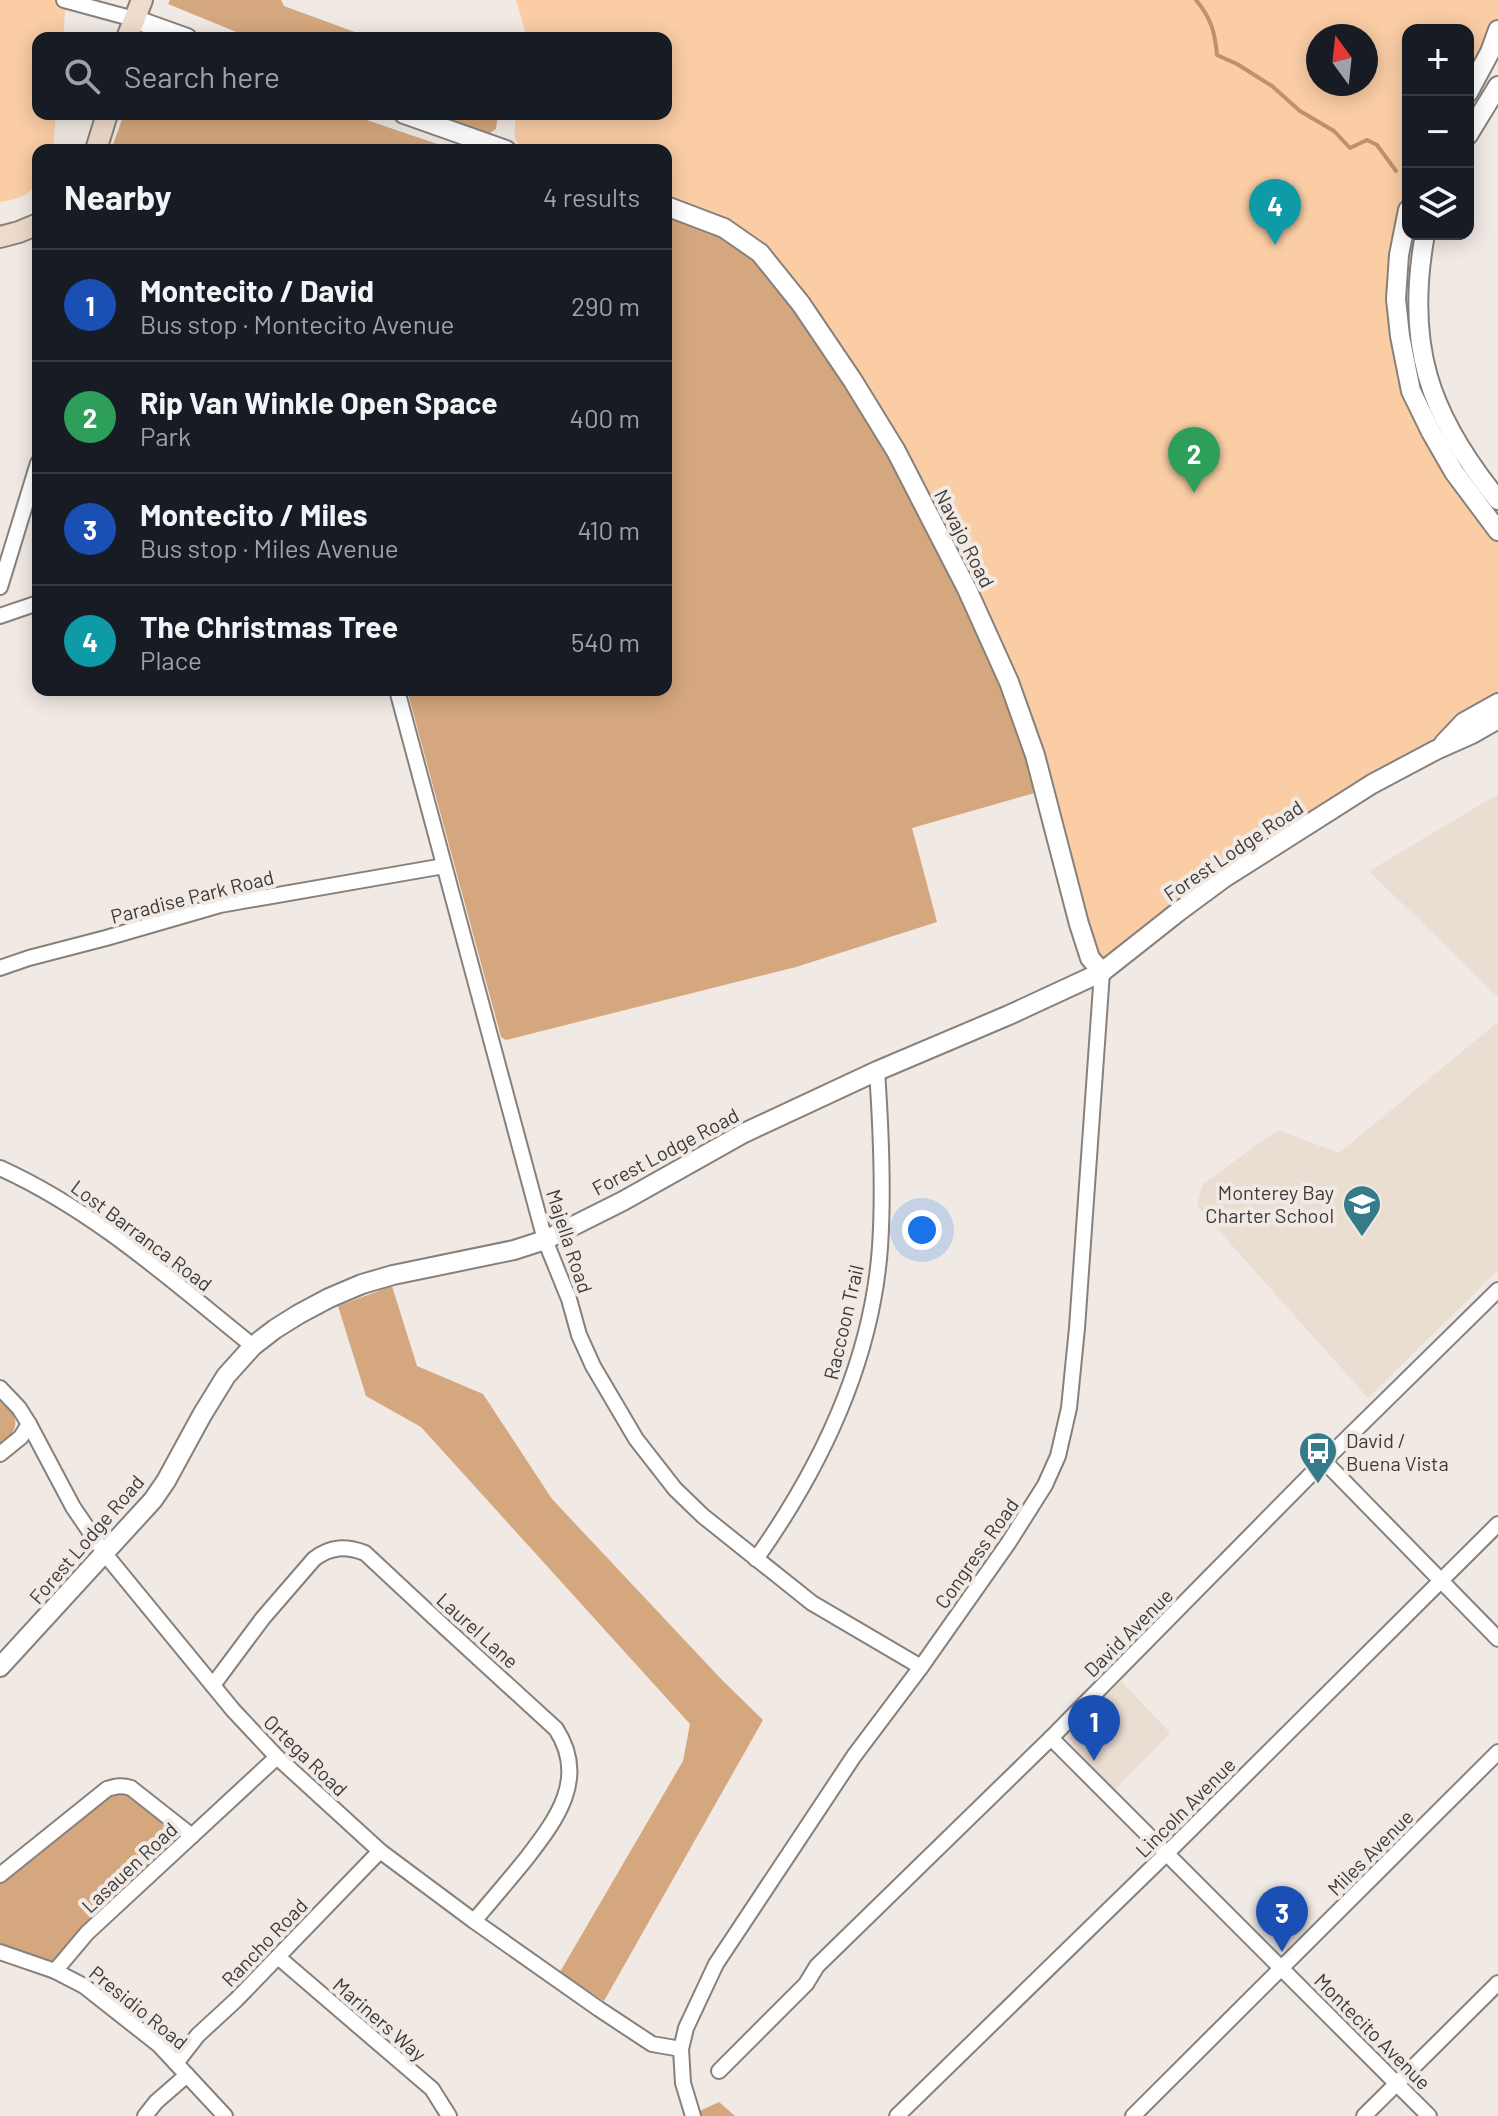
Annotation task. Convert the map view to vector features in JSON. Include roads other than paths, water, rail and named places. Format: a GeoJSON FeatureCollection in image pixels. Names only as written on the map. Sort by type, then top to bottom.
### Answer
{"type":"FeatureCollection","features":[{"type":"Feature","properties":{"kind":"main road"},"geometry":{"type":"LineString","coordinates":[[98,144],[105,120]]}},
{"type":"Feature","properties":{"kind":"main road"},"geometry":{"type":"LineString","coordinates":[[0,237],[32,227]]}},
{"type":"Feature","properties":{"kind":"street"},"geometry":{"type":"LineString","coordinates":[[64,0],[170,32]]}},
{"type":"Feature","properties":{"kind":"street"},"geometry":{"type":"LineString","coordinates":[[1474,82],[1498,30]]}},
{"type":"Feature","properties":{"kind":"street"},"geometry":{"type":"LineString","coordinates":[[1474,125],[1498,86]]}},
{"type":"Feature","properties":{"kind":"street"},"geometry":{"type":"LineString","coordinates":[[421,120],[489,144]]}},
{"type":"Feature","properties":{"kind":"street","name":"Navajo Road"},"geometry":{"type":"LineString","coordinates":[[672,208],[724,228],[760,253],[810,317],[896,451],[967,589],[1014,693],[1035,755],[1079,924],[1090,958],[1102,972]]}},
{"type":"Feature","properties":{"kind":"street"},"geometry":{"type":"LineString","coordinates":[[1402,240],[1395,283],[1400,336],[1411,391],[1454,472],[1498,531]]}},
{"type":"Feature","properties":{"kind":"street"},"geometry":{"type":"LineString","coordinates":[[1424,240],[1417,318],[1423,359],[1451,434],[1476,474],[1498,500]]}},
{"type":"Feature","properties":{"kind":"street"},"geometry":{"type":"LineString","coordinates":[[0,587],[32,483]]}},
{"type":"Feature","properties":{"kind":"street"},"geometry":{"type":"LineString","coordinates":[[0,616],[32,605]]}},
{"type":"Feature","properties":{"kind":"street","name":"Majella Road"},"geometry":{"type":"LineString","coordinates":[[399,696],[545,1240],[593,1366],[636,1439],[675,1489],[703,1516],[812,1603],[921,1667]]}},
{"type":"Feature","properties":{"kind":"street","name":"Forest Lodge Road"},"geometry":{"type":"LineString","coordinates":[[1436,750],[1464,722],[1498,703]]}},
{"type":"Feature","properties":{"kind":"street","name":"Forest Lodge Road"},"geometry":{"type":"LineString","coordinates":[[0,1667],[153,1500],[226,1376],[253,1346],[299,1314],[362,1284],[514,1250],[545,1240],[623,1201],[744,1133],[1102,972],[1224,878],[1372,784],[1498,719]]}},
{"type":"Feature","properties":{"kind":"street","name":"Paradise Park Road"},"geometry":{"type":"LineString","coordinates":[[0,968],[220,905],[444,866]]}},
{"type":"Feature","properties":{"kind":"street","name":"Congress Road"},"geometry":{"type":"LineString","coordinates":[[693,2116],[683,2083],[681,2049],[686,2028],[716,1964],[854,1756],[921,1667],[1030,1509],[1052,1471],[1069,1408],[1102,972]]}},
{"type":"Feature","properties":{"kind":"street","name":"Raccoon Trail"},"geometry":{"type":"LineString","coordinates":[[756,1559],[814,1468],[845,1400],[866,1329],[880,1235],[881,1140],[877,1071]]}},
{"type":"Feature","properties":{"kind":"street","name":"Lost Barranca Road"},"geometry":{"type":"LineString","coordinates":[[0,1168],[47,1191],[101,1225],[253,1346]]}},
{"type":"Feature","properties":{"kind":"street","name":"David Avenue"},"geometry":{"type":"LineString","coordinates":[[719,2071],[806,1984],[817,1966],[1051,1738],[1498,1290]]}},
{"type":"Feature","properties":{"kind":"street","name":"Ortega Road"},"geometry":{"type":"LineString","coordinates":[[0,1388],[19,1408],[73,1507],[105,1554],[255,1736],[380,1851],[474,1921],[652,2044],[681,2049]]}},
{"type":"Feature","properties":{"kind":"street"},"geometry":{"type":"LineString","coordinates":[[0,1454],[21,1437],[29,1424]]}},
{"type":"Feature","properties":{"kind":"street"},"geometry":{"type":"LineString","coordinates":[[1324,1461],[1498,1639]]}},
{"type":"Feature","properties":{"kind":"street","name":"Lincoln Avenue"},"geometry":{"type":"LineString","coordinates":[[897,2116],[1498,1524]]}},
{"type":"Feature","properties":{"kind":"street","name":"Laurel Lane"},"geometry":{"type":"LineString","coordinates":[[213,1685],[263,1618],[314,1559],[324,1552],[342,1547],[365,1553],[556,1729],[569,1755],[570,1771],[562,1807],[547,1832],[474,1921]]}},
{"type":"Feature","properties":{"kind":"street","name":"Montecito Avenue"},"geometry":{"type":"LineString","coordinates":[[1051,1738],[1429,2116]]}},
{"type":"Feature","properties":{"kind":"street","name":"Miles Avenue"},"geometry":{"type":"LineString","coordinates":[[1133,2116],[1498,1752]]}},
{"type":"Feature","properties":{"kind":"street","name":"Lasauen Road"},"geometry":{"type":"LineString","coordinates":[[55,1971],[87,1933],[277,1757]]}},
{"type":"Feature","properties":{"kind":"street"},"geometry":{"type":"LineString","coordinates":[[0,1875],[107,1789],[116,1786],[131,1788],[192,1836]]}},
{"type":"Feature","properties":{"kind":"street","name":"Rancho Road"},"geometry":{"type":"LineString","coordinates":[[177,2062],[198,2035],[380,1851]]}},
{"type":"Feature","properties":{"kind":"street"},"geometry":{"type":"LineString","coordinates":[[0,1952],[55,1971]]}},
{"type":"Feature","properties":{"kind":"street","name":"Mariners Way"},"geometry":{"type":"LineString","coordinates":[[278,1957],[432,2089],[449,2116]]}},
{"type":"Feature","properties":{"kind":"street","name":"Presidio Road"},"geometry":{"type":"LineString","coordinates":[[55,1971],[104,2000],[159,2045],[225,2116]]}},
{"type":"Feature","properties":{"kind":"street"},"geometry":{"type":"LineString","coordinates":[[1364,2116],[1498,1983]]}},
{"type":"Feature","properties":{"kind":"street"},"geometry":{"type":"LineString","coordinates":[[145,2116],[187,2075]]}},
{"type":"Feature","properties":{"kind":"waterway"},"geometry":{"type":"LineString","coordinates":[[1196,0],[1211,26],[1217,55],[1272,86],[1300,111],[1334,131],[1350,148],[1367,140],[1377,145],[1396,171]]}},
{"type":"Feature","properties":{"kind":"place","name":"The Christmas Tree"},"geometry":{"type":"Point","coordinates":[1275,245]}},
{"type":"Feature","properties":{"kind":"place","name":"Rip Van Winkle Open Space"},"geometry":{"type":"Point","coordinates":[1194,493]}},
{"type":"Feature","properties":{"kind":"place","name":"Monterey Bay Charter School"},"geometry":{"type":"Point","coordinates":[1362,1238]}},
{"type":"Feature","properties":{"kind":"place","name":"David / Buena Vista"},"geometry":{"type":"Point","coordinates":[1318,1485]}},
{"type":"Feature","properties":{"kind":"place","name":"Montecito / David"},"geometry":{"type":"Point","coordinates":[1094,1761]}},
{"type":"Feature","properties":{"kind":"place","name":"Montecito / Miles"},"geometry":{"type":"Point","coordinates":[1282,1952]}}]}
